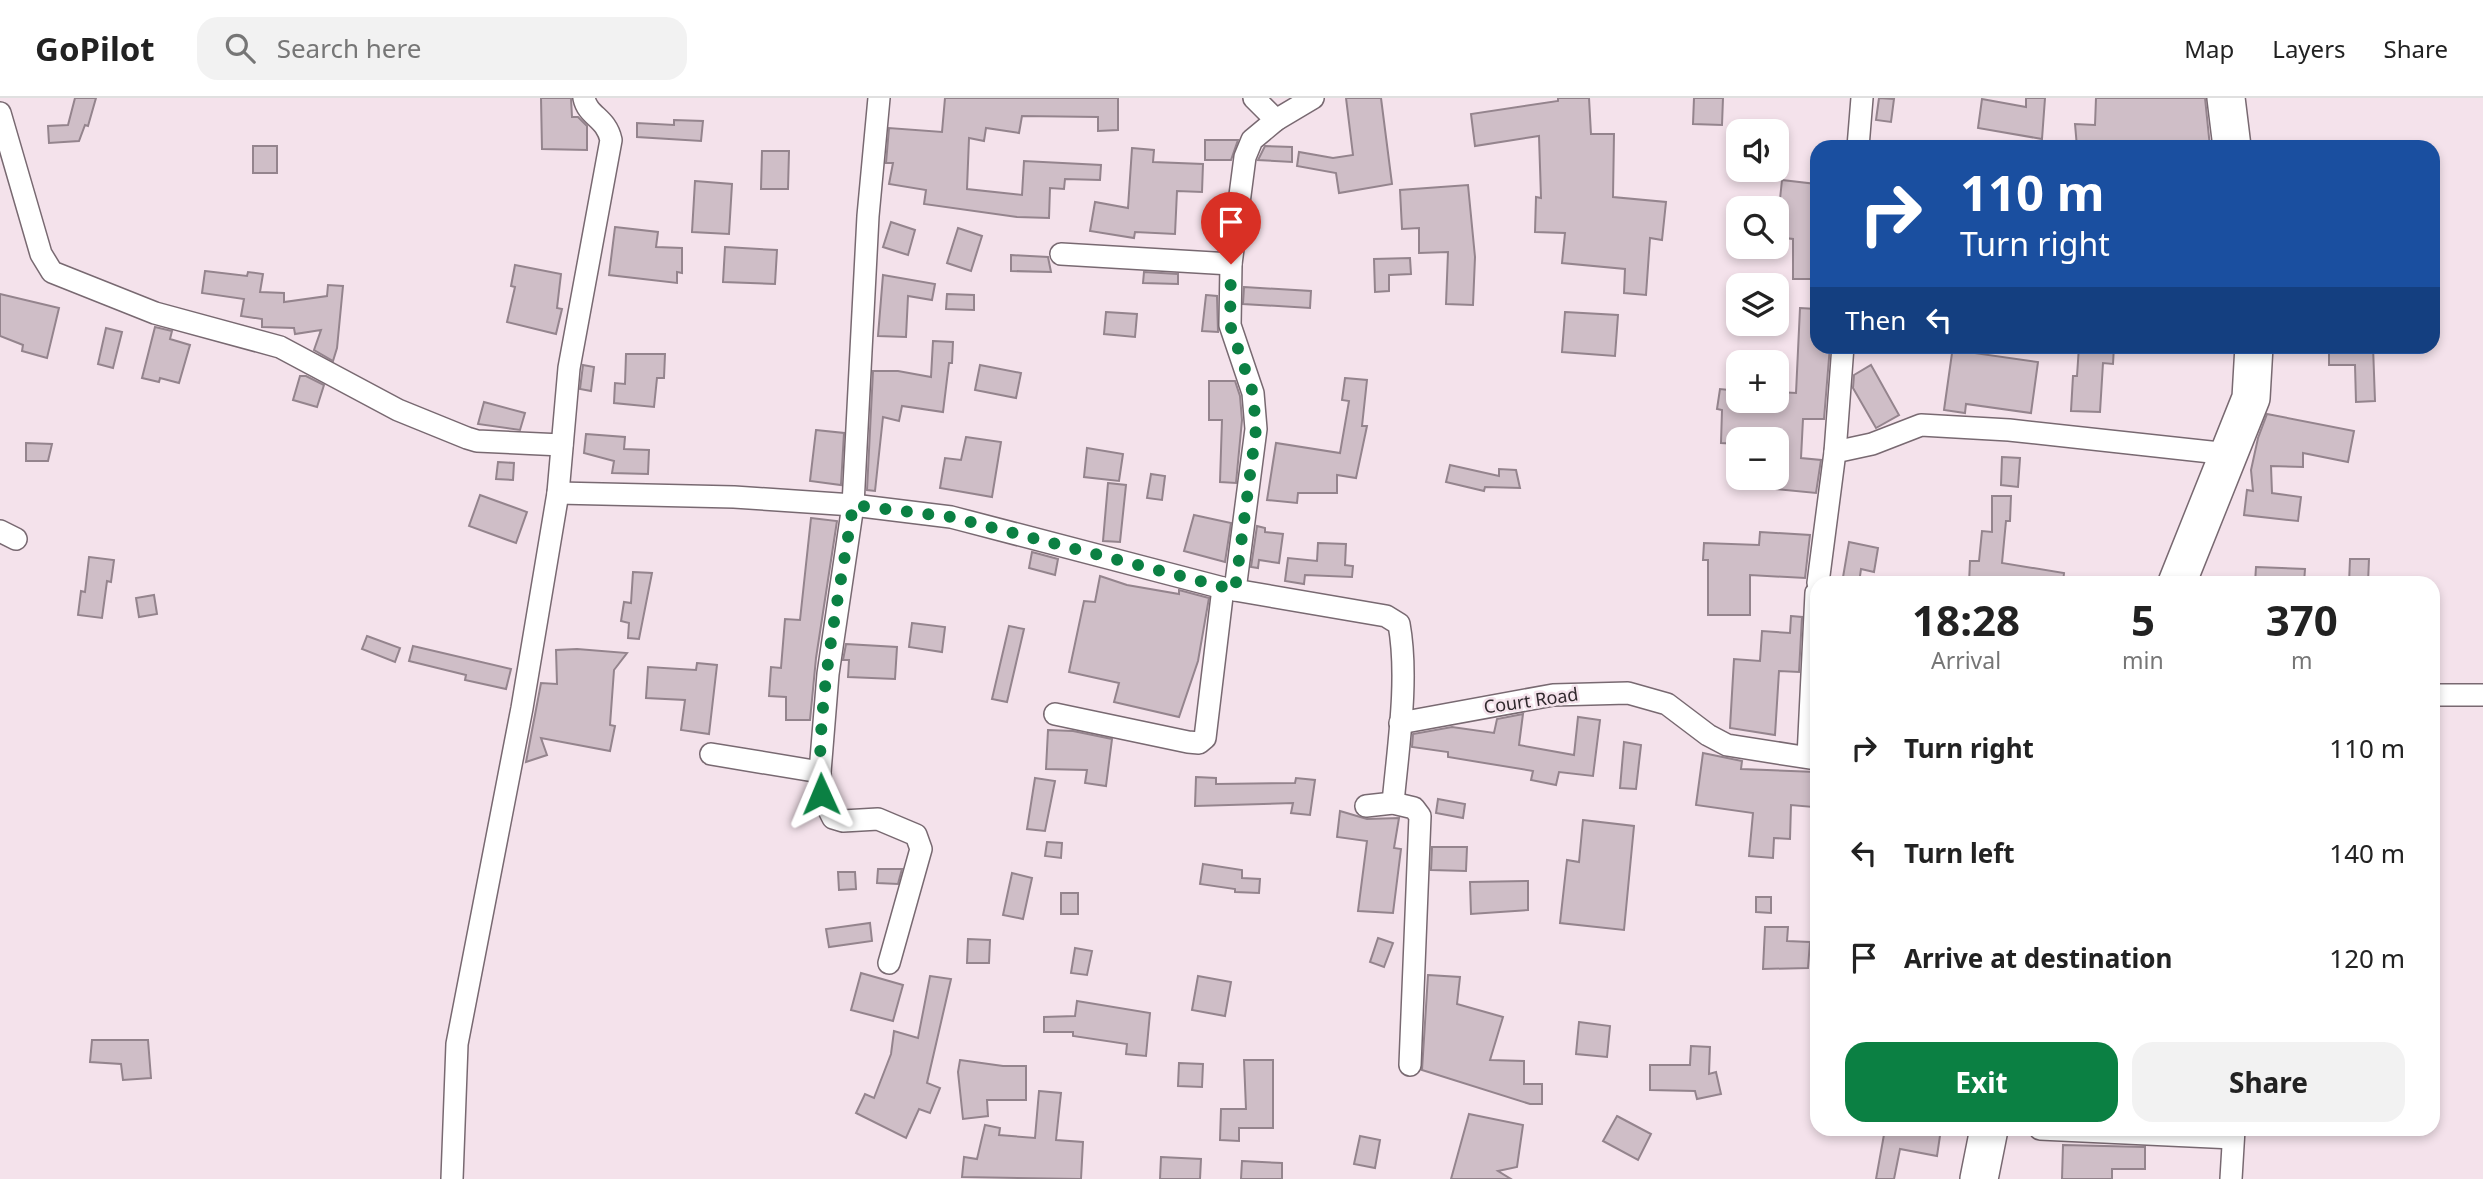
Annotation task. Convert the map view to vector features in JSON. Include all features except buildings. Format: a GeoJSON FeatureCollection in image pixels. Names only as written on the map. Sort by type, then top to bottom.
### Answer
{"type":"FeatureCollection","features":[{"type":"Feature","properties":{"kind":"highway"},"geometry":{"type":"LineString","coordinates":[[2226,98],[2231,140]]}},
{"type":"Feature","properties":{"kind":"highway"},"geometry":{"type":"LineString","coordinates":[[2180,576],[2251,398],[2254,354]]}},
{"type":"Feature","properties":{"kind":"highway"},"geometry":{"type":"LineString","coordinates":[[1979,1179],[1988,1136]]}},
{"type":"Feature","properties":{"kind":"street"},"geometry":{"type":"LineString","coordinates":[[452,1179],[457,1044],[558,493],[569,368],[611,140],[609,128],[585,105],[584,98]]}},
{"type":"Feature","properties":{"kind":"street"},"geometry":{"type":"LineString","coordinates":[[879,98],[868,216],[853,505],[828,674],[820,772],[821,794],[833,818],[843,821],[878,818],[916,835],[921,849],[889,963]]}},
{"type":"Feature","properties":{"kind":"street"},"geometry":{"type":"LineString","coordinates":[[1254,98],[1276,120]]}},
{"type":"Feature","properties":{"kind":"street"},"geometry":{"type":"LineString","coordinates":[[1055,714],[1188,742],[1199,743],[1205,738],[1256,429],[1253,393],[1230,325],[1231,264],[1247,150],[1252,140],[1276,120],[1312,98]]}},
{"type":"Feature","properties":{"kind":"street"},"geometry":{"type":"LineString","coordinates":[[1859,140],[1862,98]]}},
{"type":"Feature","properties":{"kind":"street"},"geometry":{"type":"LineString","coordinates":[[0,113],[41,254],[52,272],[155,313],[280,347],[398,410],[477,441],[562,445]]}},
{"type":"Feature","properties":{"kind":"street"},"geometry":{"type":"LineString","coordinates":[[1061,254],[1231,264]]}},
{"type":"Feature","properties":{"kind":"street"},"geometry":{"type":"LineString","coordinates":[[1819,576],[1835,453],[1842,354]]}},
{"type":"Feature","properties":{"kind":"street"},"geometry":{"type":"LineString","coordinates":[[1835,453],[1872,444],[1921,425],[2009,430],[2229,454]]}},
{"type":"Feature","properties":{"kind":"street"},"geometry":{"type":"LineString","coordinates":[[558,493],[734,497],[853,505],[951,517],[1229,589],[1386,616],[1399,624],[1400,723],[1394,803]]}},
{"type":"Feature","properties":{"kind":"street","name":"Court Road"},"geometry":{"type":"LineString","coordinates":[[1400,723],[1553,695],[1628,693],[1667,704],[1708,735],[1727,745],[1810,758]]}},
{"type":"Feature","properties":{"kind":"street"},"geometry":{"type":"LineString","coordinates":[[2440,695],[2483,695]]}},
{"type":"Feature","properties":{"kind":"street"},"geometry":{"type":"LineString","coordinates":[[711,754],[820,772]]}},
{"type":"Feature","properties":{"kind":"street"},"geometry":{"type":"LineString","coordinates":[[1366,806],[1394,803],[1414,808],[1420,816],[1410,1065]]}},
{"type":"Feature","properties":{"kind":"street"},"geometry":{"type":"LineString","coordinates":[[2231,1179],[2233,1136]]}},
{"type":"Feature","properties":{"kind":"route"},"geometry":{"type":"LineString","coordinates":[[821,794],[820,772],[828,674],[853,505],[951,517],[1235,590],[1256,429],[1253,393],[1230,325],[1231,264]]}}]}
